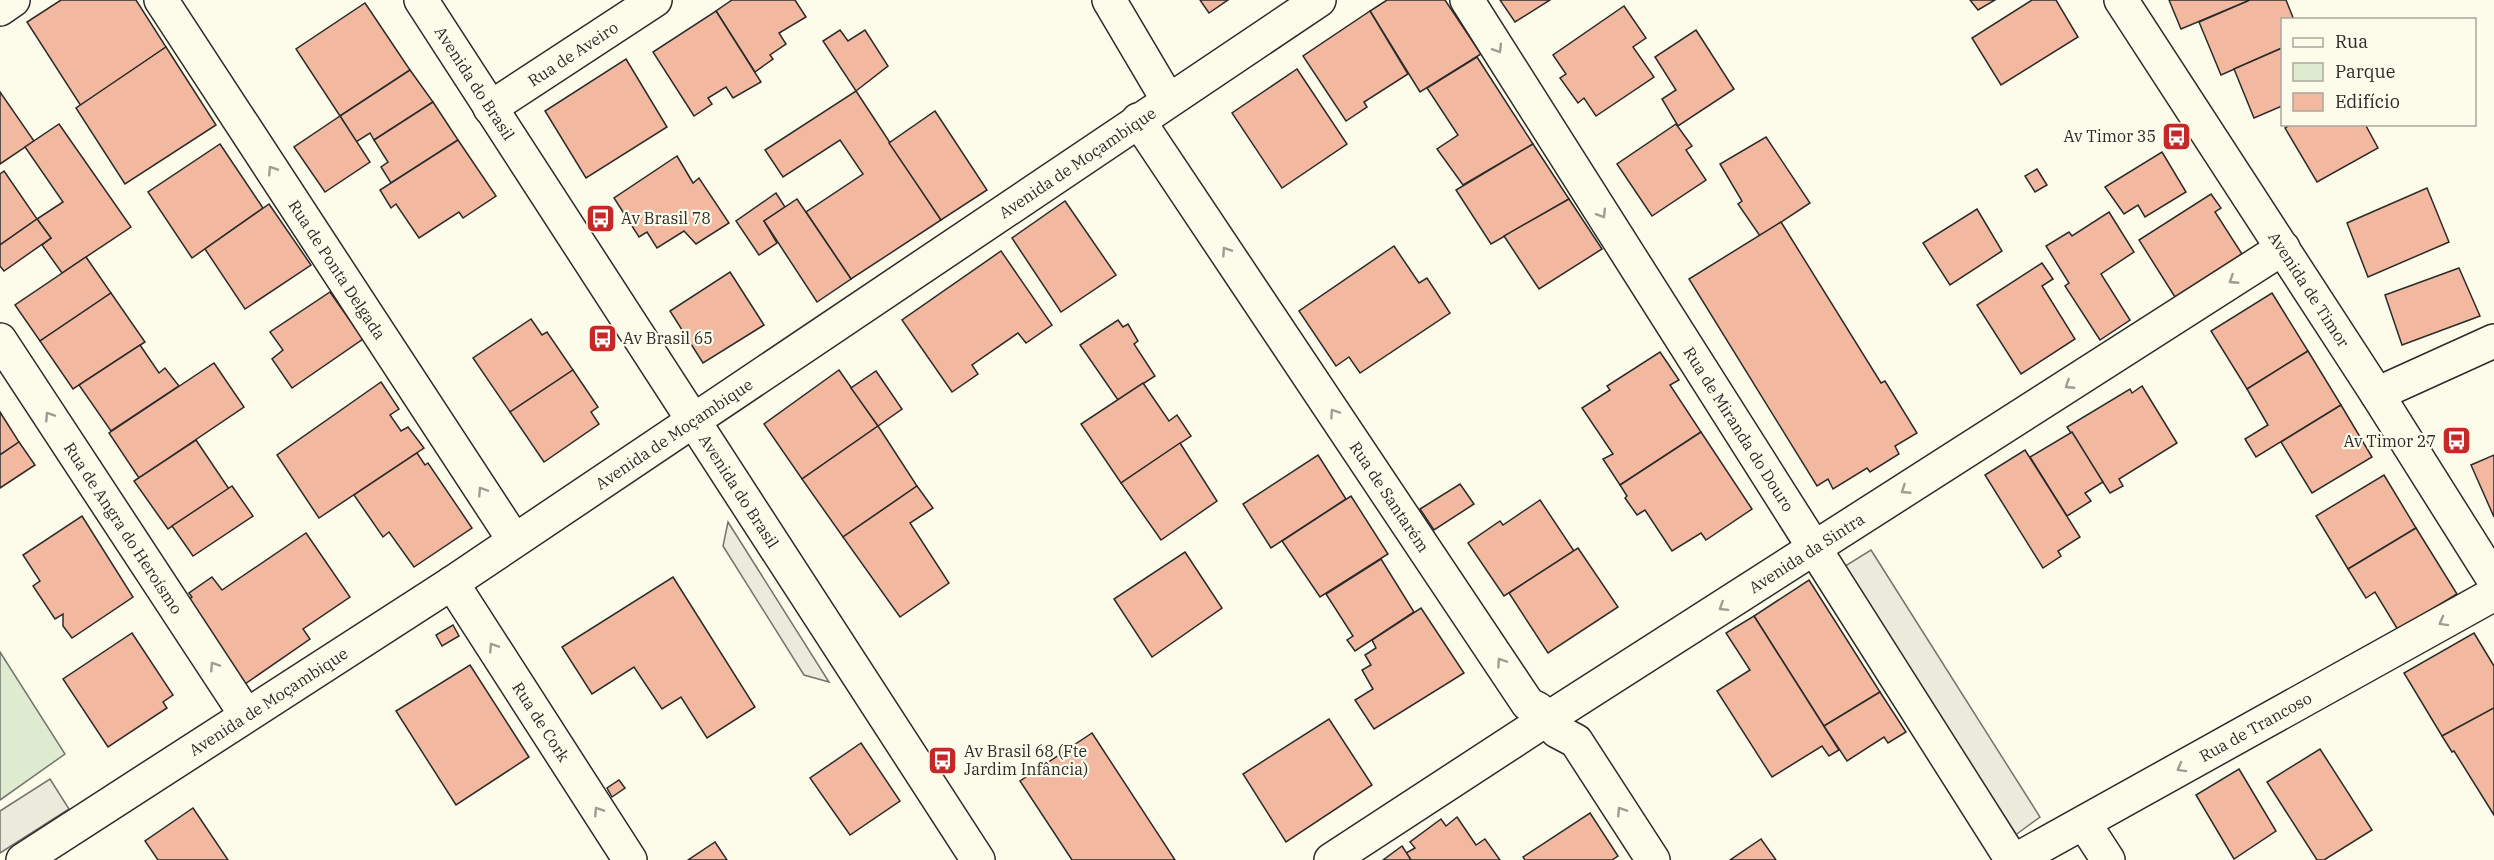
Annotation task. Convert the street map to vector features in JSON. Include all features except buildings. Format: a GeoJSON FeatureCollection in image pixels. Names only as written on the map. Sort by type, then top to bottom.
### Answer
{"type":"FeatureCollection","features":[{"type":"Feature","properties":{"kind":"street"},"geometry":{"type":"LineString","coordinates":[[0,9],[13,0]]}},
{"type":"Feature","properties":{"kind":"street","name":"Rua de Ponta Delgada"},"geometry":{"type":"LineString","coordinates":[[161,0],[514,540]]}},
{"type":"Feature","properties":{"kind":"street","name":"Avenida do Brasil"},"geometry":{"type":"LineString","coordinates":[[421,0],[978,860]]}},
{"type":"Feature","properties":{"kind":"street","name":"Rua de Aveiro"},"geometry":{"type":"LineString","coordinates":[[490,108],[654,0]]}},
{"type":"Feature","properties":{"kind":"street"},"geometry":{"type":"LineString","coordinates":[[1109,0],[1168,100]]}},
{"type":"Feature","properties":{"kind":"street","name":"Avenida de Moçambique"},"geometry":{"type":"LineString","coordinates":[[23,860],[452,583],[692,419],[1319,0]]}},
{"type":"Feature","properties":{"kind":"street","name":"Rua de Miranda do Douro"},"geometry":{"type":"LineString","coordinates":[[1467,0],[2014,860]]}},
{"type":"Feature","properties":{"kind":"street","name":"Avenida de Timor"},"geometry":{"type":"LineString","coordinates":[[2121,0],[2377,394],[2494,580]]}},
{"type":"Feature","properties":{"kind":"street","name":"Rua de Santarém"},"geometry":{"type":"LineString","coordinates":[[1138,120],[1528,704],[1538,709],[1557,731],[1576,741],[1653,860]]}},
{"type":"Feature","properties":{"kind":"street","name":"Avenida da Sintra"},"geometry":{"type":"LineString","coordinates":[[1331,860],[1547,719],[2283,248]]}},
{"type":"Feature","properties":{"kind":"street","name":"Rua de Angra do Heroísmo"},"geometry":{"type":"LineString","coordinates":[[0,340],[246,715]]}},
{"type":"Feature","properties":{"kind":"street"},"geometry":{"type":"LineString","coordinates":[[2377,394],[2494,341]]}},
{"type":"Feature","properties":{"kind":"street","name":"Rua de Cork"},"geometry":{"type":"LineString","coordinates":[[452,583],[630,860]]}},
{"type":"Feature","properties":{"kind":"street","name":"Rua de Trancoso"},"geometry":{"type":"LineString","coordinates":[[2014,860],[2494,594]]}},
{"type":"Feature","properties":{"kind":"street"},"geometry":{"type":"LineString","coordinates":[[2084,823],[2108,860]]}},
{"type":"Feature","properties":{"kind":"green space"},"geometry":{"type":"Polygon","coordinates":[[[0,652],[65,754],[0,800],[0,652]]]}},
{"type":"Feature","properties":{"kind":"shaded area"},"geometry":{"type":"Polygon","coordinates":[[[728,522],[829,682],[804,675],[723,546],[728,522]]]}},
{"type":"Feature","properties":{"kind":"shaded area"},"geometry":{"type":"Polygon","coordinates":[[[1871,550],[2040,817],[2014,836],[1842,568],[1871,550]]]}},
{"type":"Feature","properties":{"kind":"shaded area"},"geometry":{"type":"Polygon","coordinates":[[[50,779],[69,809],[0,853],[0,811],[50,779]]]}},
{"type":"Feature","properties":{"kind":"place","name":"Av Timor 35"},"geometry":{"type":"Point","coordinates":[2177,136]}},
{"type":"Feature","properties":{"kind":"place","name":"Av Brasil 78"},"geometry":{"type":"Point","coordinates":[600,218]}},
{"type":"Feature","properties":{"kind":"place","name":"Av Brasil 65"},"geometry":{"type":"Point","coordinates":[602,338]}},
{"type":"Feature","properties":{"kind":"place","name":"Av Timor 27"},"geometry":{"type":"Point","coordinates":[2457,441]}},
{"type":"Feature","properties":{"kind":"place","name":"Av Brasil 68 (Fte Jardim Infância)"},"geometry":{"type":"Point","coordinates":[943,760]}}]}
